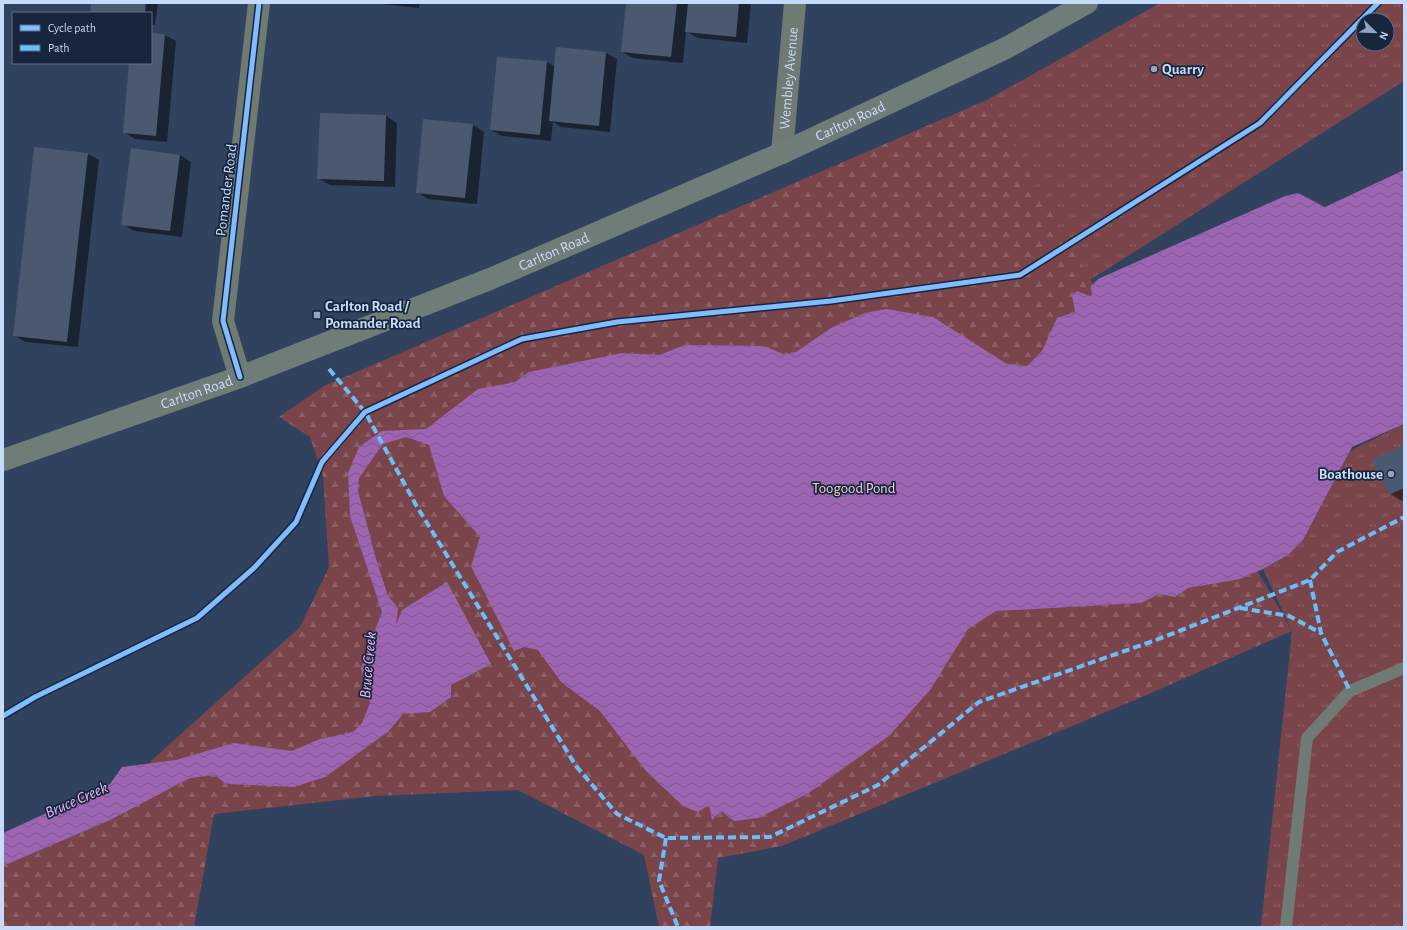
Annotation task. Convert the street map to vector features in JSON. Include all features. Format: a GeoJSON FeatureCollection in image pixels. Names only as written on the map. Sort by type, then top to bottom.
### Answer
{"type":"FeatureCollection","features":[{"type":"Feature","properties":{"kind":"main road","name":"Carlton Road"},"geometry":{"type":"LineString","coordinates":[[3,460],[240,377],[490,279],[782,153],[1006,48],[1087,3]]}},
{"type":"Feature","properties":{"kind":"street","name":"Pomander Road"},"geometry":{"type":"LineString","coordinates":[[240,377],[223,322],[259,3]]}},
{"type":"Feature","properties":{"kind":"street","name":"Wembley Avenue"},"geometry":{"type":"LineString","coordinates":[[782,153],[795,3]]}},
{"type":"Feature","properties":{"kind":"lane"},"geometry":{"type":"LineString","coordinates":[[1286,927],[1307,738],[1350,691],[1404,668]]}},
{"type":"Feature","properties":{"kind":"green space"},"geometry":{"type":"Polygon","coordinates":[[[1160,3],[1404,3],[1404,81],[1090,280],[987,100],[1160,3]]]}},
{"type":"Feature","properties":{"kind":"green space","name":"Toogood Pond"},"geometry":{"type":"Polygon","coordinates":[[[987,100],[1292,631],[1142,697],[782,846],[718,858],[710,927],[659,927],[644,855],[518,790],[375,796],[214,814],[194,927],[3,927],[3,866],[108,821],[152,760],[300,627],[329,567],[323,476],[310,437],[279,417],[324,386],[987,100]]]}},
{"type":"Feature","properties":{"kind":"green space"},"geometry":{"type":"Polygon","coordinates":[[[1404,424],[1404,927],[1261,927],[1292,631],[1263,569],[1286,556],[1303,540],[1350,451],[1404,424]]]}},
{"type":"Feature","properties":{"kind":"water","name":"Toogood Pond"},"geometry":{"type":"Polygon","coordinates":[[[1404,170],[1404,424],[1352,447],[1303,540],[1288,555],[1263,569],[1240,579],[1188,588],[1175,597],[1159,594],[1141,603],[996,611],[968,629],[930,690],[889,736],[807,794],[758,818],[734,821],[721,811],[712,820],[709,805],[698,812],[683,806],[646,771],[600,711],[561,682],[538,650],[524,647],[514,651],[471,566],[480,537],[444,496],[429,445],[406,437],[383,444],[359,478],[358,491],[376,559],[388,596],[398,608],[396,625],[402,610],[447,582],[491,664],[451,685],[451,697],[430,712],[403,714],[388,732],[325,777],[294,787],[226,784],[215,775],[190,778],[108,821],[3,866],[3,833],[110,784],[122,767],[176,760],[234,743],[292,751],[320,739],[353,732],[362,723],[370,703],[361,668],[382,612],[350,516],[348,473],[359,447],[382,431],[426,429],[478,389],[515,382],[529,372],[622,353],[659,355],[685,345],[764,346],[783,354],[796,352],[831,328],[865,313],[886,309],[933,317],[1007,364],[1027,366],[1042,351],[1057,318],[1075,312],[1072,295],[1077,291],[1092,297],[1091,286],[1098,279],[1285,196],[1298,193],[1325,207],[1404,170]]]}},
{"type":"Feature","properties":{"kind":"building"},"geometry":{"type":"Polygon","coordinates":[[[91,3],[146,3],[145,12],[90,12],[91,3]]]}},
{"type":"Feature","properties":{"kind":"building"},"geometry":{"type":"Polygon","coordinates":[[[626,3],[677,3],[671,57],[621,52],[626,3]]]}},
{"type":"Feature","properties":{"kind":"building"},"geometry":{"type":"Polygon","coordinates":[[[688,3],[739,3],[736,37],[685,32],[688,3]]]}},
{"type":"Feature","properties":{"kind":"building"},"geometry":{"type":"Polygon","coordinates":[[[152,33],[165,34],[156,136],[123,133],[129,64],[152,64],[152,33]]]}},
{"type":"Feature","properties":{"kind":"building"},"geometry":{"type":"Polygon","coordinates":[[[556,47],[606,52],[599,126],[549,121],[556,47]]]}},
{"type":"Feature","properties":{"kind":"building"},"geometry":{"type":"Polygon","coordinates":[[[497,57],[547,61],[540,135],[490,130],[497,57]]]}},
{"type":"Feature","properties":{"kind":"building"},"geometry":{"type":"Polygon","coordinates":[[[320,113],[386,115],[384,181],[317,179],[320,113]]]}},
{"type":"Feature","properties":{"kind":"building"},"geometry":{"type":"Polygon","coordinates":[[[423,119],[473,124],[465,198],[416,193],[423,119]]]}},
{"type":"Feature","properties":{"kind":"building"},"geometry":{"type":"Polygon","coordinates":[[[34,147],[88,153],[67,342],[13,336],[34,147]]]}},
{"type":"Feature","properties":{"kind":"building"},"geometry":{"type":"Polygon","coordinates":[[[131,148],[180,155],[170,231],[121,225],[131,148]]]}},
{"type":"Feature","properties":{"kind":"building","name":"Boathouse"},"geometry":{"type":"Polygon","coordinates":[[[1404,445],[1404,488],[1389,495],[1372,460],[1404,445]]]}},
{"type":"Feature","properties":{"kind":"marked path"},"geometry":{"type":"LineString","coordinates":[[329,369],[365,412],[416,505],[576,766],[617,814],[666,838],[770,837],[878,785],[979,702],[1156,640],[1310,580],[1337,552],[1404,517]]}},
{"type":"Feature","properties":{"kind":"marked path"},"geometry":{"type":"LineString","coordinates":[[1310,580],[1321,633],[1350,691]]}},
{"type":"Feature","properties":{"kind":"marked path"},"geometry":{"type":"LineString","coordinates":[[1240,608],[1289,616],[1321,633]]}},
{"type":"Feature","properties":{"kind":"marked path"},"geometry":{"type":"LineString","coordinates":[[666,838],[659,881],[678,927]]}},
{"type":"Feature","properties":{"kind":"cycle path"},"geometry":{"type":"LineString","coordinates":[[240,377],[223,321],[259,3]]}},
{"type":"Feature","properties":{"kind":"cycle path"},"geometry":{"type":"LineString","coordinates":[[3,716],[35,697],[197,618],[254,568],[296,522],[322,462],[365,412],[522,339],[617,322],[831,301],[1020,275],[1260,123],[1378,3]]}},
{"type":"Feature","properties":{"kind":"place","name":"Quarry"},"geometry":{"type":"Point","coordinates":[1154,69]}},
{"type":"Feature","properties":{"kind":"place","name":"Carlton Road / Pomander Road"},"geometry":{"type":"Point","coordinates":[317,315]}},
{"type":"Feature","properties":{"kind":"place","name":"Boathouse"},"geometry":{"type":"Point","coordinates":[1391,474]}},
{"type":"Feature","properties":{"kind":"water label","name":"Bruce Creek"},"geometry":{"type":"Point","coordinates":[367,665]}},
{"type":"Feature","properties":{"kind":"water label","name":"Bruce Creek"},"geometry":{"type":"Point","coordinates":[76,799]}}]}
